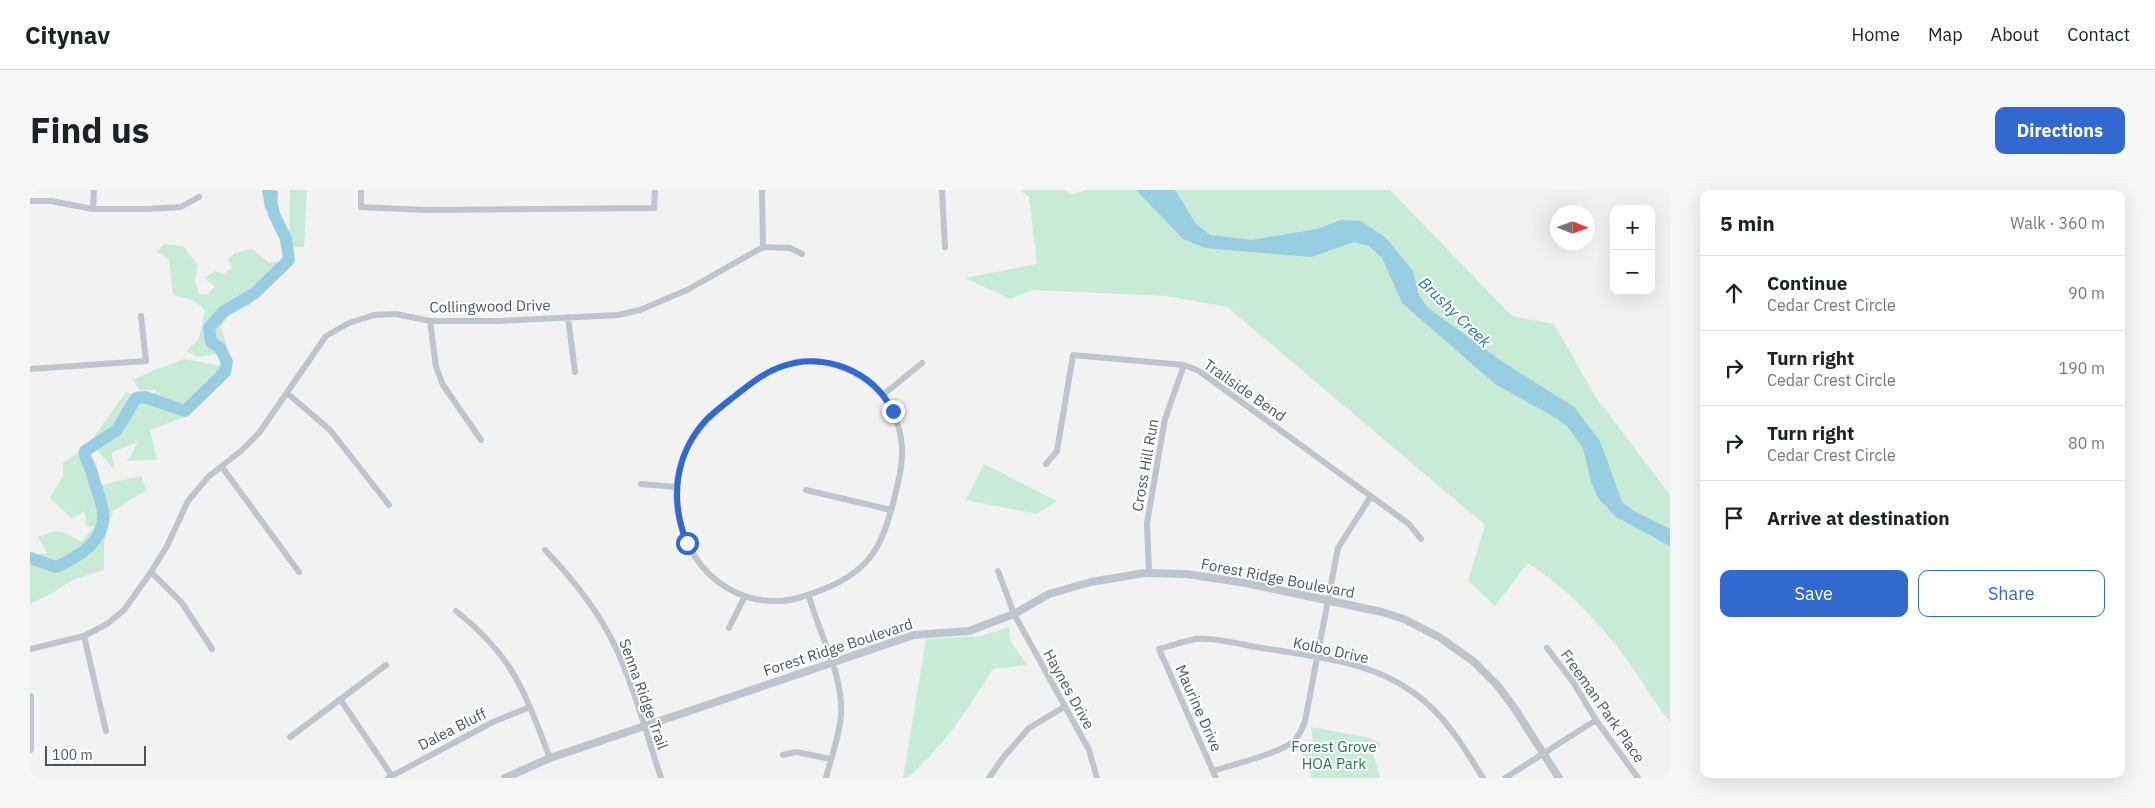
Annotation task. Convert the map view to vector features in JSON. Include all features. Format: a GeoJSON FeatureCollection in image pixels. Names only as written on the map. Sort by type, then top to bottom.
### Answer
{"type":"FeatureCollection","features":[{"type":"Feature","properties":{"kind":"street"},"geometry":{"type":"LineString","coordinates":[[93,209],[94,190]]}},
{"type":"Feature","properties":{"kind":"street"},"geometry":{"type":"LineString","coordinates":[[361,190],[361,207],[426,210],[654,208],[655,190]]}},
{"type":"Feature","properties":{"kind":"street"},"geometry":{"type":"LineString","coordinates":[[762,190],[763,247],[790,248],[802,254]]}},
{"type":"Feature","properties":{"kind":"street"},"geometry":{"type":"LineString","coordinates":[[942,190],[945,246]]}},
{"type":"Feature","properties":{"kind":"street"},"geometry":{"type":"LineString","coordinates":[[30,201],[51,201],[93,209],[138,210],[181,207],[199,196]]}},
{"type":"Feature","properties":{"kind":"street","name":"Collingwood Drive"},"geometry":{"type":"LineString","coordinates":[[30,649],[84,636],[107,624],[124,610],[167,546],[188,501],[208,477],[222,467],[259,433],[326,336],[349,323],[374,315],[396,314],[430,321],[500,321],[618,314],[654,305],[687,290],[763,247]]}},
{"type":"Feature","properties":{"kind":"street"},"geometry":{"type":"LineString","coordinates":[[30,369],[146,361],[141,316]]}},
{"type":"Feature","properties":{"kind":"street"},"geometry":{"type":"LineString","coordinates":[[568,317],[575,372]]}},
{"type":"Feature","properties":{"kind":"street"},"geometry":{"type":"LineString","coordinates":[[430,321],[436,367],[443,385],[481,440]]}},
{"type":"Feature","properties":{"kind":"street","name":"Trailside Bend"},"geometry":{"type":"LineString","coordinates":[[1046,464],[1057,451],[1073,355],[1184,365],[1199,371],[1371,496],[1409,524],[1421,538]]}},
{"type":"Feature","properties":{"kind":"street"},"geometry":{"type":"LineString","coordinates":[[801,362],[830,363],[862,376],[883,395],[897,422],[902,446],[901,468],[881,543],[867,562],[840,583],[809,596],[778,601],[745,596],[714,580],[693,554],[680,521],[676,487],[683,457],[699,428],[711,415],[758,378],[779,367],[801,362]]}},
{"type":"Feature","properties":{"kind":"street"},"geometry":{"type":"LineString","coordinates":[[883,395],[922,363]]}},
{"type":"Feature","properties":{"kind":"street","name":"Cross Hill Run"},"geometry":{"type":"LineString","coordinates":[[1149,573],[1147,523],[1165,419],[1184,365]]}},
{"type":"Feature","properties":{"kind":"street"},"geometry":{"type":"LineString","coordinates":[[287,393],[330,430],[389,505]]}},
{"type":"Feature","properties":{"kind":"street"},"geometry":{"type":"LineString","coordinates":[[222,467],[299,572]]}},
{"type":"Feature","properties":{"kind":"street"},"geometry":{"type":"LineString","coordinates":[[641,484],[676,487]]}},
{"type":"Feature","properties":{"kind":"street"},"geometry":{"type":"LineString","coordinates":[[806,490],[891,510]]}},
{"type":"Feature","properties":{"kind":"street"},"geometry":{"type":"LineString","coordinates":[[1214,771],[1276,751],[1292,743],[1300,734],[1305,721],[1338,548],[1371,496]]}},
{"type":"Feature","properties":{"kind":"street","name":"Senna Ridge Trail"},"geometry":{"type":"LineString","coordinates":[[545,550],[567,574],[604,625],[625,669],[661,778]]}},
{"type":"Feature","properties":{"kind":"street","name":"Haynes Drive"},"geometry":{"type":"LineString","coordinates":[[998,571],[1014,614],[1089,750],[1097,778]]}},
{"type":"Feature","properties":{"kind":"street"},"geometry":{"type":"LineString","coordinates":[[151,572],[182,603],[212,649]]}},
{"type":"Feature","properties":{"kind":"street","name":"Forest Ridge Boulevard"},"geometry":{"type":"LineString","coordinates":[[505,778],[550,758],[643,725],[914,635],[969,631],[1014,614],[1049,594],[1091,582],[1149,573],[1186,574],[1246,583],[1404,619],[1439,636],[1473,661],[1498,686],[1559,778]]}},
{"type":"Feature","properties":{"kind":"street"},"geometry":{"type":"LineString","coordinates":[[729,628],[745,596]]}},
{"type":"Feature","properties":{"kind":"street"},"geometry":{"type":"LineString","coordinates":[[809,596],[838,681],[841,704],[839,727],[826,778]]}},
{"type":"Feature","properties":{"kind":"street"},"geometry":{"type":"LineString","coordinates":[[456,611],[476,627],[500,652],[519,681],[550,758]]}},
{"type":"Feature","properties":{"kind":"street"},"geometry":{"type":"LineString","coordinates":[[84,636],[106,731]]}},
{"type":"Feature","properties":{"kind":"street","name":"Kolbo Drive"},"geometry":{"type":"LineString","coordinates":[[1159,649],[1197,639],[1317,658],[1368,670],[1394,680],[1437,712],[1459,739],[1483,778]]}},
{"type":"Feature","properties":{"kind":"street","name":"Freeman Park Place"},"geometry":{"type":"LineString","coordinates":[[1547,648],[1573,682],[1596,720],[1638,778]]}},
{"type":"Feature","properties":{"kind":"street","name":"Maurine Drive"},"geometry":{"type":"LineString","coordinates":[[1159,649],[1216,778]]}},
{"type":"Feature","properties":{"kind":"street"},"geometry":{"type":"LineString","coordinates":[[290,737],[386,665]]}},
{"type":"Feature","properties":{"kind":"street"},"geometry":{"type":"LineString","coordinates":[[30,697],[30,749]]}},
{"type":"Feature","properties":{"kind":"street"},"geometry":{"type":"LineString","coordinates":[[340,699],[390,777]]}},
{"type":"Feature","properties":{"kind":"street","name":"Dalea Bluff"},"geometry":{"type":"LineString","coordinates":[[390,777],[493,722],[530,707]]}},
{"type":"Feature","properties":{"kind":"street"},"geometry":{"type":"LineString","coordinates":[[989,778],[1002,759],[1029,728],[1064,707]]}},
{"type":"Feature","properties":{"kind":"street"},"geometry":{"type":"LineString","coordinates":[[1505,778],[1543,752],[1596,720]]}},
{"type":"Feature","properties":{"kind":"street"},"geometry":{"type":"LineString","coordinates":[[783,756],[792,752],[802,752],[831,760]]}},
{"type":"Feature","properties":{"kind":"green space"},"geometry":{"type":"Polygon","coordinates":[[[290,190],[307,190],[304,247],[289,247],[290,190]]]}},
{"type":"Feature","properties":{"kind":"green space"},"geometry":{"type":"Polygon","coordinates":[[[1020,190],[1064,190],[1072,195],[1086,190],[1390,190],[1512,316],[1554,324],[1595,396],[1670,495],[1670,722],[1612,640],[1579,604],[1542,572],[1528,563],[1495,606],[1468,581],[1485,525],[1227,307],[1167,296],[1032,290],[1010,299],[965,278],[1037,264],[1029,197],[1020,190]]]}},
{"type":"Feature","properties":{"kind":"green space"},"geometry":{"type":"Polygon","coordinates":[[[164,244],[183,246],[198,265],[195,281],[199,294],[207,294],[215,287],[204,278],[215,271],[224,274],[232,267],[228,259],[235,253],[252,249],[270,263],[285,260],[250,305],[232,312],[221,326],[228,352],[198,357],[186,351],[199,339],[205,310],[193,300],[173,295],[169,259],[157,252],[164,244]]]}},
{"type":"Feature","properties":{"kind":"green space"},"geometry":{"type":"Polygon","coordinates":[[[184,359],[222,366],[182,418],[150,430],[157,460],[127,461],[138,442],[111,453],[116,471],[90,442],[126,392],[148,401],[157,390],[139,390],[133,380],[184,359]]]}},
{"type":"Feature","properties":{"kind":"green space"},"geometry":{"type":"Polygon","coordinates":[[[82,450],[101,485],[141,476],[146,490],[113,511],[104,542],[104,570],[72,580],[53,593],[30,604],[30,555],[47,553],[38,537],[56,531],[70,535],[81,542],[95,526],[86,527],[85,511],[72,519],[50,498],[63,476],[63,463],[82,450]]]}},
{"type":"Feature","properties":{"kind":"green space"},"geometry":{"type":"Polygon","coordinates":[[[984,464],[1057,501],[1037,514],[966,500],[984,464]]]}},
{"type":"Feature","properties":{"kind":"green space"},"geometry":{"type":"Polygon","coordinates":[[[1009,627],[1010,640],[1027,665],[993,669],[944,740],[907,778],[903,778],[926,639],[981,636],[1009,627]]]}},
{"type":"Feature","properties":{"kind":"green space","name":"Forest Grove HOA Park"},"geometry":{"type":"Polygon","coordinates":[[[1311,727],[1370,738],[1381,744],[1373,753],[1380,778],[1312,778],[1302,753],[1312,745],[1311,727]]]}},
{"type":"Feature","properties":{"kind":"water"},"geometry":{"type":"Polygon","coordinates":[[[262,190],[278,191],[277,209],[274,214],[269,214],[265,208],[262,190]]]}},
{"type":"Feature","properties":{"kind":"water"},"geometry":{"type":"Polygon","coordinates":[[[1136,190],[1175,190],[1196,224],[1210,235],[1252,240],[1317,229],[1341,220],[1361,221],[1386,238],[1413,271],[1419,295],[1428,308],[1503,362],[1574,407],[1600,441],[1622,502],[1634,511],[1670,529],[1670,546],[1616,517],[1598,498],[1591,482],[1583,448],[1568,427],[1556,418],[1495,384],[1402,303],[1382,258],[1369,246],[1354,242],[1311,257],[1205,248],[1183,239],[1136,190]]]}},
{"type":"Feature","properties":{"kind":"waterway"},"geometry":{"type":"LineString","coordinates":[[30,558],[56,567],[81,553],[95,540],[100,532],[103,513],[91,470],[85,457],[85,451],[117,430],[136,398],[145,397],[185,411],[225,372],[227,362],[220,348],[211,342],[209,328],[223,312],[255,293],[289,260],[286,239],[274,214],[269,190]]}},
{"type":"Feature","properties":{"kind":"route"},"geometry":{"type":"LineString","coordinates":[[687,543],[677,510],[676,498],[677,477],[683,457],[699,428],[707,419],[758,378],[779,367],[790,364],[813,361],[830,363],[862,376],[883,395],[893,411]]}},
{"type":"Feature","properties":{"kind":"water label","name":"Brushy Creek"},"geometry":{"type":"Point","coordinates":[1455,312]}}]}
